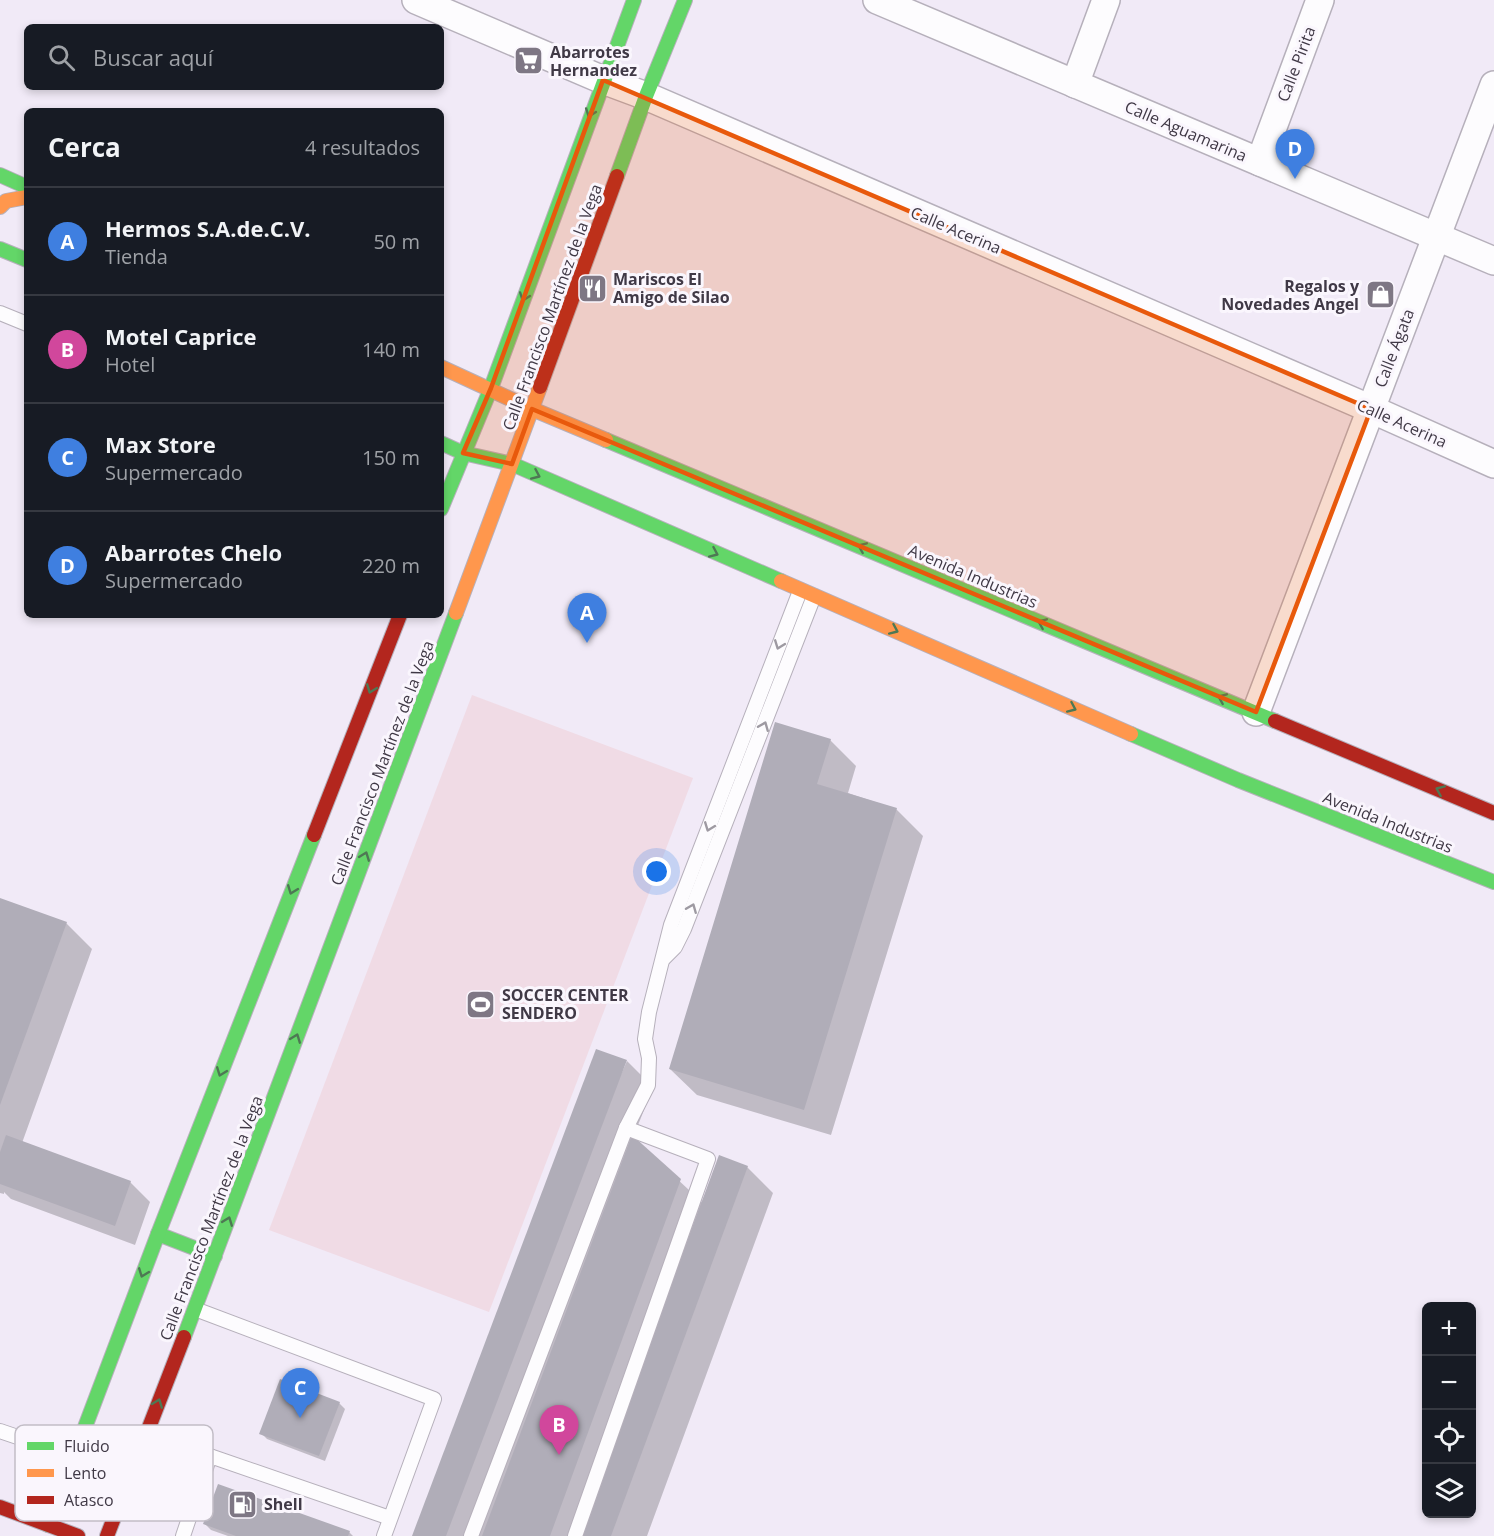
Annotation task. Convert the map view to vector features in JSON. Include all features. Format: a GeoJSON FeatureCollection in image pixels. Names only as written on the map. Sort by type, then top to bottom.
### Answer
{"type":"FeatureCollection","features":[{"type":"Feature","properties":{"kind":"main road","name":"Calle Francisco Martínez de la Vega"},"geometry":{"type":"LineString","coordinates":[[444,501],[491,388],[634,0]]}},
{"type":"Feature","properties":{"kind":"main road","name":"Calle Francisco Martínez de la Vega"},"geometry":{"type":"LineString","coordinates":[[149,1425],[215,1256],[427,675],[512,464],[646,96],[685,0]]}},
{"type":"Feature","properties":{"kind":"main road"},"geometry":{"type":"LineString","coordinates":[[0,175],[24,186]]}},
{"type":"Feature","properties":{"kind":"main road"},"geometry":{"type":"LineString","coordinates":[[0,207],[6,201],[24,198]]}},
{"type":"Feature","properties":{"kind":"main road"},"geometry":{"type":"LineString","coordinates":[[0,249],[24,259]]}},
{"type":"Feature","properties":{"kind":"main road","name":"Avenida Industrias"},"geometry":{"type":"LineString","coordinates":[[444,368],[491,388],[532,409],[1494,813]]}},
{"type":"Feature","properties":{"kind":"main road","name":"Avenida Industrias"},"geometry":{"type":"LineString","coordinates":[[444,444],[463,453],[512,464],[1238,780],[1494,882]]}},
{"type":"Feature","properties":{"kind":"main road"},"geometry":{"type":"LineString","coordinates":[[85,1425],[158,1234],[388,660],[399,618]]}},
{"type":"Feature","properties":{"kind":"main road"},"geometry":{"type":"LineString","coordinates":[[158,1234],[215,1256]]}},
{"type":"Feature","properties":{"kind":"main road"},"geometry":{"type":"LineString","coordinates":[[0,1508],[15,1513]]}},
{"type":"Feature","properties":{"kind":"main road"},"geometry":{"type":"LineString","coordinates":[[37,1521],[78,1536]]}},
{"type":"Feature","properties":{"kind":"main road"},"geometry":{"type":"LineString","coordinates":[[48,1525],[49,1521]]}},
{"type":"Feature","properties":{"kind":"main road","name":"Calle Francisco Martínez de la Vega"},"geometry":{"type":"LineString","coordinates":[[107,1536],[113,1521]]}},
{"type":"Feature","properties":{"kind":"street","name":"Calle Acerina"},"geometry":{"type":"LineString","coordinates":[[417,0],[603,80],[646,96],[1494,464]]}},
{"type":"Feature","properties":{"kind":"street","name":"Calle Aguamarina"},"geometry":{"type":"LineString","coordinates":[[877,0],[919,8],[1075,84],[1494,261]]}},
{"type":"Feature","properties":{"kind":"street"},"geometry":{"type":"LineString","coordinates":[[1075,84],[1106,0]]}},
{"type":"Feature","properties":{"kind":"street","name":"Calle Pirita"},"geometry":{"type":"LineString","coordinates":[[1260,162],[1320,0]]}},
{"type":"Feature","properties":{"kind":"street","name":"Calle Ágata"},"geometry":{"type":"LineString","coordinates":[[1256,712],[1494,85]]}},
{"type":"Feature","properties":{"kind":"lane"},"geometry":{"type":"LineString","coordinates":[[0,313],[24,323]]}},
{"type":"Feature","properties":{"kind":"lane"},"geometry":{"type":"LineString","coordinates":[[471,1536],[626,1128],[648,1085],[649,1058],[645,1039],[649,1012],[671,925],[800,591]]}},
{"type":"Feature","properties":{"kind":"lane"},"geometry":{"type":"LineString","coordinates":[[664,958],[675,947],[684,929],[814,596]]}},
{"type":"Feature","properties":{"kind":"lane"},"geometry":{"type":"LineString","coordinates":[[575,1536],[708,1159],[626,1128]]}},
{"type":"Feature","properties":{"kind":"lane"},"geometry":{"type":"LineString","coordinates":[[195,1309],[434,1399],[384,1536]]}},
{"type":"Feature","properties":{"kind":"lane"},"geometry":{"type":"LineString","coordinates":[[0,1431],[15,1436]]}},
{"type":"Feature","properties":{"kind":"lane"},"geometry":{"type":"LineString","coordinates":[[213,1457],[390,1518]]}},
{"type":"Feature","properties":{"kind":"lane"},"geometry":{"type":"LineString","coordinates":[[183,1536],[188,1521]]}},
{"type":"Feature","properties":{"kind":"highlighted area"},"geometry":{"type":"Polygon","coordinates":[[[603,80],[1371,409],[1256,712],[532,409],[512,464],[463,453],[491,388],[603,80]]]}},
{"type":"Feature","properties":{"kind":"shaded area","name":"SOCCER CENTER SENDERO"},"geometry":{"type":"Polygon","coordinates":[[[472,695],[693,778],[489,1312],[269,1230],[472,695]]]}},
{"type":"Feature","properties":{"kind":"building"},"geometry":{"type":"Polygon","coordinates":[[[775,722],[831,739],[817,784],[897,808],[804,1110],[669,1069],[775,722]]]}},
{"type":"Feature","properties":{"kind":"building"},"geometry":{"type":"Polygon","coordinates":[[[0,898],[67,922],[0,1105],[0,898]]]}},
{"type":"Feature","properties":{"kind":"building"},"geometry":{"type":"Polygon","coordinates":[[[596,1049],[627,1060],[446,1536],[412,1536],[596,1049]]]}},
{"type":"Feature","properties":{"kind":"building"},"geometry":{"type":"Polygon","coordinates":[[[6,1135],[131,1181],[115,1226],[0,1184],[0,1152],[6,1135]]]}},
{"type":"Feature","properties":{"kind":"building"},"geometry":{"type":"Polygon","coordinates":[[[632,1135],[681,1179],[550,1536],[482,1536],[632,1135]]]}},
{"type":"Feature","properties":{"kind":"building"},"geometry":{"type":"Polygon","coordinates":[[[719,1155],[748,1166],[611,1536],[578,1536],[719,1155]]]}},
{"type":"Feature","properties":{"kind":"building"},"geometry":{"type":"Polygon","coordinates":[[[280,1379],[340,1402],[319,1456],[259,1434],[280,1379]]]}},
{"type":"Feature","properties":{"kind":"building","name":"Shell"},"geometry":{"type":"Polygon","coordinates":[[[218,1484],[350,1531],[348,1536],[236,1536],[203,1524],[204,1521],[213,1521],[213,1497],[218,1484]]]}},
{"type":"Feature","properties":{"kind":"traffic: fast"},"geometry":{"type":"LineString","coordinates":[[444,502],[491,388],[634,0]]}},
{"type":"Feature","properties":{"kind":"traffic: fast"},"geometry":{"type":"LineString","coordinates":[[617,176],[685,0]]}},
{"type":"Feature","properties":{"kind":"traffic: fast"},"geometry":{"type":"LineString","coordinates":[[0,175],[24,186]]}},
{"type":"Feature","properties":{"kind":"traffic: fast"},"geometry":{"type":"LineString","coordinates":[[0,249],[24,259]]}},
{"type":"Feature","properties":{"kind":"traffic: fast"},"geometry":{"type":"LineString","coordinates":[[606,440],[1275,721]]}},
{"type":"Feature","properties":{"kind":"traffic: fast"},"geometry":{"type":"LineString","coordinates":[[444,444],[463,453],[512,464],[781,581]]}},
{"type":"Feature","properties":{"kind":"traffic: fast"},"geometry":{"type":"LineString","coordinates":[[184,1337],[456,613]]}},
{"type":"Feature","properties":{"kind":"traffic: fast"},"geometry":{"type":"LineString","coordinates":[[1131,734],[1238,780],[1494,882]]}},
{"type":"Feature","properties":{"kind":"traffic: fast"},"geometry":{"type":"LineString","coordinates":[[86,1425],[314,835]]}},
{"type":"Feature","properties":{"kind":"traffic: fast"},"geometry":{"type":"LineString","coordinates":[[158,1234],[215,1256]]}},
{"type":"Feature","properties":{"kind":"traffic: fast"},"geometry":{"type":"LineString","coordinates":[[48,1525],[50,1521]]}},
{"type":"Feature","properties":{"kind":"traffic: slow"},"geometry":{"type":"LineString","coordinates":[[0,207],[6,201],[24,198]]}},
{"type":"Feature","properties":{"kind":"traffic: slow"},"geometry":{"type":"LineString","coordinates":[[444,368],[606,440]]}},
{"type":"Feature","properties":{"kind":"traffic: slow"},"geometry":{"type":"LineString","coordinates":[[456,613],[540,387]]}},
{"type":"Feature","properties":{"kind":"traffic: slow"},"geometry":{"type":"LineString","coordinates":[[781,581],[1131,734]]}},
{"type":"Feature","properties":{"kind":"traffic: jam"},"geometry":{"type":"LineString","coordinates":[[540,387],[617,176]]}},
{"type":"Feature","properties":{"kind":"traffic: jam"},"geometry":{"type":"LineString","coordinates":[[314,835],[399,618]]}},
{"type":"Feature","properties":{"kind":"traffic: jam"},"geometry":{"type":"LineString","coordinates":[[1275,721],[1494,813]]}},
{"type":"Feature","properties":{"kind":"traffic: jam"},"geometry":{"type":"LineString","coordinates":[[150,1425],[184,1337]]}},
{"type":"Feature","properties":{"kind":"traffic: jam"},"geometry":{"type":"LineString","coordinates":[[0,1507],[15,1513]]}},
{"type":"Feature","properties":{"kind":"traffic: jam"},"geometry":{"type":"LineString","coordinates":[[38,1521],[78,1536]]}},
{"type":"Feature","properties":{"kind":"traffic: jam"},"geometry":{"type":"LineString","coordinates":[[107,1536],[113,1521]]}},
{"type":"Feature","properties":{"kind":"place","name":"Abarrotes Hernandez"},"geometry":{"type":"Point","coordinates":[529,61]}},
{"type":"Feature","properties":{"kind":"place","name":"Abarrotes Chelo"},"geometry":{"type":"Point","coordinates":[1295,179]}},
{"type":"Feature","properties":{"kind":"place","name":"Mariscos El Amigo de Silao"},"geometry":{"type":"Point","coordinates":[592,288]}},
{"type":"Feature","properties":{"kind":"place","name":"Regalos y Novedades Angel"},"geometry":{"type":"Point","coordinates":[1380,295]}},
{"type":"Feature","properties":{"kind":"place","name":"Hermos S.A.de.C.V."},"geometry":{"type":"Point","coordinates":[587,643]}},
{"type":"Feature","properties":{"kind":"place","name":"SOCCER CENTER SENDERO"},"geometry":{"type":"Point","coordinates":[481,1004]}},
{"type":"Feature","properties":{"kind":"place","name":"Max Store"},"geometry":{"type":"Point","coordinates":[300,1418]}},
{"type":"Feature","properties":{"kind":"place","name":"Motel Caprice"},"geometry":{"type":"Point","coordinates":[559,1455]}},
{"type":"Feature","properties":{"kind":"place","name":"Shell"},"geometry":{"type":"Point","coordinates":[243,1504]}}]}
